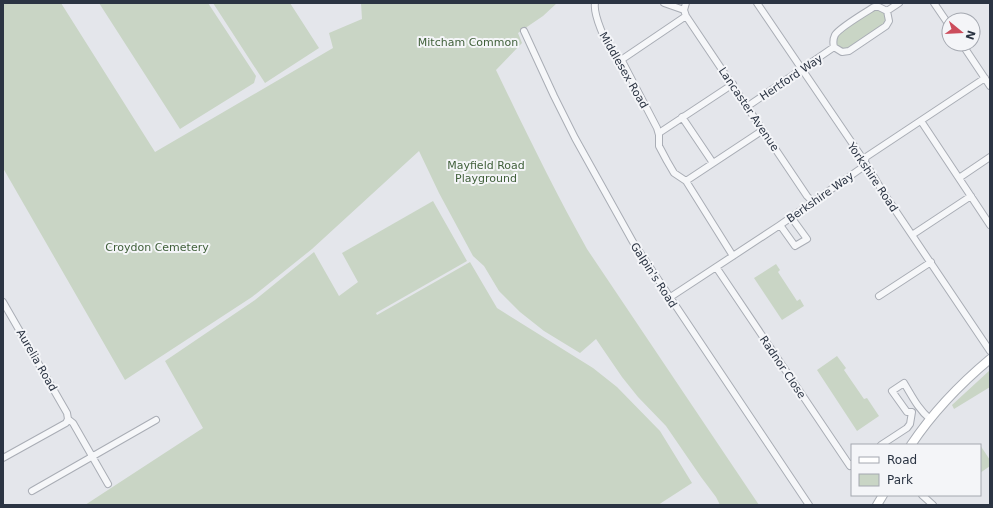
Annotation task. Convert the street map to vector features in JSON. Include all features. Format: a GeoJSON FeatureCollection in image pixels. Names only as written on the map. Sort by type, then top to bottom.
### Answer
{"type":"FeatureCollection","features":[{"type":"Feature","properties":{"kind":"street","name":"Middlesex Road"},"geometry":{"type":"LineString","coordinates":[[595,3],[594,11],[597,21],[613,54],[621,60],[659,133],[659,146],[667,161],[674,173],[686,181],[733,256]]}},
{"type":"Feature","properties":{"kind":"street"},"geometry":{"type":"LineString","coordinates":[[664,3],[685,13]]}},
{"type":"Feature","properties":{"kind":"street"},"geometry":{"type":"LineString","coordinates":[[621,60],[685,13],[686,3]]}},
{"type":"Feature","properties":{"kind":"street","name":"Yorkshire Road"},"geometry":{"type":"LineString","coordinates":[[757,3],[801,70],[865,162],[883,192],[990,351]]}},
{"type":"Feature","properties":{"kind":"street"},"geometry":{"type":"LineString","coordinates":[[887,11],[899,3]]}},
{"type":"Feature","properties":{"kind":"street"},"geometry":{"type":"LineString","coordinates":[[934,3],[941,13]]}},
{"type":"Feature","properties":{"kind":"street","name":"Hertford Way"},"geometry":{"type":"LineString","coordinates":[[874,7],[879,7],[887,11],[889,21],[886,26],[849,51],[842,52],[834,47],[834,36],[838,31],[874,7]]}},
{"type":"Feature","properties":{"kind":"street","name":"Lancaster Avenue"},"geometry":{"type":"LineString","coordinates":[[685,13],[807,196],[813,202]]}},
{"type":"Feature","properties":{"kind":"street","name":"Galpin's Road"},"geometry":{"type":"LineString","coordinates":[[524,31],[588,164],[619,220],[669,298],[809,505]]}},
{"type":"Feature","properties":{"kind":"street","name":"Hertford Way"},"geometry":{"type":"LineString","coordinates":[[748,106],[834,47]]}},
{"type":"Feature","properties":{"kind":"street"},"geometry":{"type":"LineString","coordinates":[[967,52],[990,86]]}},
{"type":"Feature","properties":{"kind":"street","name":"Berkshire Way"},"geometry":{"type":"LineString","coordinates":[[669,298],[813,202],[863,167],[866,157],[985,78]]}},
{"type":"Feature","properties":{"kind":"street"},"geometry":{"type":"LineString","coordinates":[[659,133],[733,84]]}},
{"type":"Feature","properties":{"kind":"street"},"geometry":{"type":"LineString","coordinates":[[682,117],[713,163]]}},
{"type":"Feature","properties":{"kind":"street"},"geometry":{"type":"LineString","coordinates":[[921,121],[990,225]]}},
{"type":"Feature","properties":{"kind":"street"},"geometry":{"type":"LineString","coordinates":[[686,181],[763,130]]}},
{"type":"Feature","properties":{"kind":"street"},"geometry":{"type":"LineString","coordinates":[[959,178],[990,157]]}},
{"type":"Feature","properties":{"kind":"street"},"geometry":{"type":"LineString","coordinates":[[912,235],[971,196]]}},
{"type":"Feature","properties":{"kind":"street"},"geometry":{"type":"LineString","coordinates":[[780,224],[795,246],[807,239],[791,217]]}},
{"type":"Feature","properties":{"kind":"street"},"geometry":{"type":"LineString","coordinates":[[879,296],[931,262]]}},
{"type":"Feature","properties":{"kind":"street","name":"Radnor Close"},"geometry":{"type":"LineString","coordinates":[[716,267],[851,465]]}},
{"type":"Feature","properties":{"kind":"street","name":"Aurelia Road"},"geometry":{"type":"LineString","coordinates":[[3,302],[67,413],[68,419],[73,423],[108,484]]}},
{"type":"Feature","properties":{"kind":"street"},"geometry":{"type":"LineString","coordinates":[[912,444],[930,419],[960,386],[990,359]]}},
{"type":"Feature","properties":{"kind":"street"},"geometry":{"type":"LineString","coordinates":[[918,408],[912,412],[907,412],[892,391],[904,383],[915,399],[918,408],[930,419]]}},
{"type":"Feature","properties":{"kind":"street"},"geometry":{"type":"LineString","coordinates":[[882,444],[909,426],[912,412]]}},
{"type":"Feature","properties":{"kind":"street"},"geometry":{"type":"LineString","coordinates":[[3,458],[66,423],[68,419]]}},
{"type":"Feature","properties":{"kind":"street"},"geometry":{"type":"LineString","coordinates":[[32,492],[156,420]]}},
{"type":"Feature","properties":{"kind":"street"},"geometry":{"type":"LineString","coordinates":[[877,505],[882,496]]}},
{"type":"Feature","properties":{"kind":"street"},"geometry":{"type":"LineString","coordinates":[[923,496],[933,505]]}},
{"type":"Feature","properties":{"kind":"green space","name":"Croydon Cemetery"},"geometry":{"type":"Polygon","coordinates":[[[3,3],[61,3],[155,152],[333,48],[329,33],[362,19],[361,3],[557,3],[543,16],[518,33],[522,43],[496,70],[551,182],[587,249],[759,505],[720,505],[716,497],[666,426],[638,397],[622,377],[596,339],[580,353],[544,331],[520,312],[499,291],[484,266],[473,256],[439,193],[419,151],[312,249],[252,297],[125,380],[3,168],[3,3]]]}},
{"type":"Feature","properties":{"kind":"green space"},"geometry":{"type":"Polygon","coordinates":[[[99,3],[208,3],[256,76],[254,83],[180,129],[99,3]]]}},
{"type":"Feature","properties":{"kind":"green space"},"geometry":{"type":"Polygon","coordinates":[[[213,3],[290,3],[319,48],[265,83],[213,3]]]}},
{"type":"Feature","properties":{"kind":"green space"},"geometry":{"type":"Polygon","coordinates":[[[874,10],[882,10],[886,16],[885,23],[850,48],[838,46],[836,41],[839,34],[874,10]]]}},
{"type":"Feature","properties":{"kind":"green space"},"geometry":{"type":"Polygon","coordinates":[[[433,201],[467,261],[376,313],[377,315],[470,262],[497,308],[593,368],[617,387],[660,431],[692,483],[658,505],[85,505],[203,428],[165,361],[255,300],[314,252],[339,296],[358,282],[342,253],[433,201]]]}},
{"type":"Feature","properties":{"kind":"green space"},"geometry":{"type":"Polygon","coordinates":[[[776,264],[780,270],[778,272],[797,301],[800,299],[804,306],[782,320],[754,278],[776,264]]]}},
{"type":"Feature","properties":{"kind":"green space"},"geometry":{"type":"Polygon","coordinates":[[[837,356],[846,368],[844,370],[864,399],[867,398],[879,416],[857,431],[817,370],[837,356]]]}},
{"type":"Feature","properties":{"kind":"green space"},"geometry":{"type":"Polygon","coordinates":[[[990,370],[990,387],[954,409],[952,405],[990,370]]]}},
{"type":"Feature","properties":{"kind":"green space"},"geometry":{"type":"Polygon","coordinates":[[[981,446],[990,460],[990,466],[981,472],[981,446]]]}},
{"type":"Feature","properties":{"kind":"park label","name":"Mitcham Common"},"geometry":{"type":"Point","coordinates":[468,42]}},
{"type":"Feature","properties":{"kind":"park label","name":"Mayfield Road Playground"},"geometry":{"type":"Point","coordinates":[486,171]}}]}
